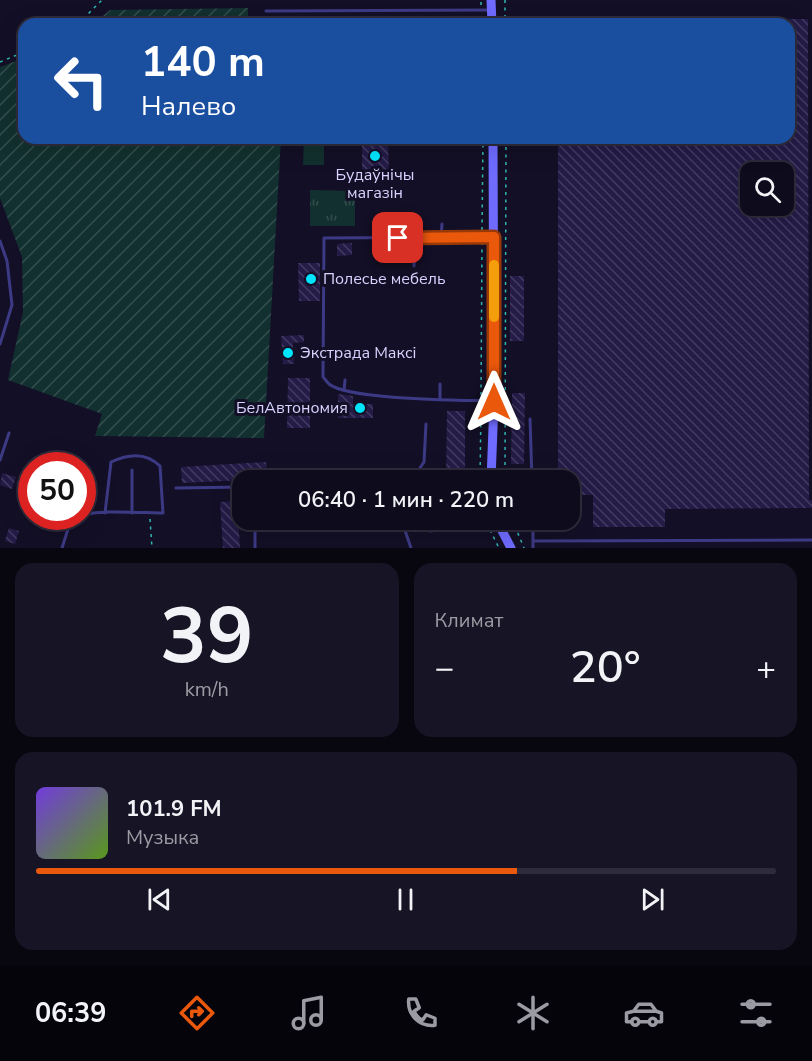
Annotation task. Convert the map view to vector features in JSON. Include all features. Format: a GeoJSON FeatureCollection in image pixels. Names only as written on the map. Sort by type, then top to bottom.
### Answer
{"type":"FeatureCollection","features":[{"type":"Feature","properties":{"kind":"main road"},"geometry":{"type":"LineString","coordinates":[[492,470],[493,144]]}},
{"type":"Feature","properties":{"kind":"main road"},"geometry":{"type":"LineString","coordinates":[[502,530],[511,548]]}},
{"type":"Feature","properties":{"kind":"lane"},"geometry":{"type":"LineString","coordinates":[[266,11],[491,5]]}},
{"type":"Feature","properties":{"kind":"lane"},"geometry":{"type":"LineString","coordinates":[[398,224],[398,238]]}},
{"type":"Feature","properties":{"kind":"lane"},"geometry":{"type":"LineString","coordinates":[[441,238],[442,224]]}},
{"type":"Feature","properties":{"kind":"lane"},"geometry":{"type":"LineString","coordinates":[[494,237],[324,238],[323,377],[330,385],[375,396],[494,402]]}},
{"type":"Feature","properties":{"kind":"lane"},"geometry":{"type":"LineString","coordinates":[[414,266],[415,238]]}},
{"type":"Feature","properties":{"kind":"lane"},"geometry":{"type":"LineString","coordinates":[[0,242],[7,261],[12,304],[0,344]]}},
{"type":"Feature","properties":{"kind":"lane"},"geometry":{"type":"LineString","coordinates":[[344,390],[345,380]]}},
{"type":"Feature","properties":{"kind":"lane"},"geometry":{"type":"LineString","coordinates":[[440,384],[440,399]]}},
{"type":"Feature","properties":{"kind":"lane"},"geometry":{"type":"LineString","coordinates":[[530,419],[532,470]]}},
{"type":"Feature","properties":{"kind":"lane"},"geometry":{"type":"LineString","coordinates":[[419,470],[424,462],[426,424]]}},
{"type":"Feature","properties":{"kind":"lane"},"geometry":{"type":"LineString","coordinates":[[0,460],[9,433]]}},
{"type":"Feature","properties":{"kind":"lane"},"geometry":{"type":"LineString","coordinates":[[96,513],[105,513],[132,513],[150,513],[163,513],[160,466],[153,459],[135,455],[111,462],[105,513]]}},
{"type":"Feature","properties":{"kind":"lane"},"geometry":{"type":"LineString","coordinates":[[132,470],[132,513]]}},
{"type":"Feature","properties":{"kind":"lane"},"geometry":{"type":"LineString","coordinates":[[176,488],[232,487]]}},
{"type":"Feature","properties":{"kind":"lane"},"geometry":{"type":"LineString","coordinates":[[62,548],[68,530]]}},
{"type":"Feature","properties":{"kind":"lane"},"geometry":{"type":"LineString","coordinates":[[255,530],[255,548]]}},
{"type":"Feature","properties":{"kind":"lane"},"geometry":{"type":"LineString","coordinates":[[405,530],[411,548]]}},
{"type":"Feature","properties":{"kind":"lane"},"geometry":{"type":"LineString","coordinates":[[430,531],[438,530]]}},
{"type":"Feature","properties":{"kind":"lane"},"geometry":{"type":"LineString","coordinates":[[533,530],[533,548]]}},
{"type":"Feature","properties":{"kind":"lane"},"geometry":{"type":"LineString","coordinates":[[533,541],[812,540]]}},
{"type":"Feature","properties":{"kind":"path"},"geometry":{"type":"LineString","coordinates":[[84,18],[102,0]]}},
{"type":"Feature","properties":{"kind":"path"},"geometry":{"type":"LineString","coordinates":[[505,0],[506,18]]}},
{"type":"Feature","properties":{"kind":"path"},"geometry":{"type":"LineString","coordinates":[[0,62],[18,54]]}},
{"type":"Feature","properties":{"kind":"path"},"geometry":{"type":"LineString","coordinates":[[480,470],[483,144]]}},
{"type":"Feature","properties":{"kind":"path"},"geometry":{"type":"LineString","coordinates":[[506,144],[506,470]]}},
{"type":"Feature","properties":{"kind":"path"},"geometry":{"type":"LineString","coordinates":[[150,513],[152,548]]}},
{"type":"Feature","properties":{"kind":"path"},"geometry":{"type":"LineString","coordinates":[[490,530],[499,548]]}},
{"type":"Feature","properties":{"kind":"path"},"geometry":{"type":"LineString","coordinates":[[517,530],[524,548]]}},
{"type":"Feature","properties":{"kind":"green space"},"geometry":{"type":"Polygon","coordinates":[[[248,8],[248,18],[100,18],[110,10],[248,8]]]}},
{"type":"Feature","properties":{"kind":"green space"},"geometry":{"type":"Polygon","coordinates":[[[18,60],[18,144],[281,144],[264,438],[95,436],[102,414],[8,380],[23,312],[22,257],[0,198],[0,67],[18,60]]]}},
{"type":"Feature","properties":{"kind":"green space"},"geometry":{"type":"Polygon","coordinates":[[[304,144],[324,144],[324,165],[303,165],[304,144]]]}},
{"type":"Feature","properties":{"kind":"green space"},"geometry":{"type":"Polygon","coordinates":[[[310,190],[355,191],[355,226],[310,226],[310,190]]]}},
{"type":"Feature","properties":{"kind":"building"},"geometry":{"type":"Polygon","coordinates":[[[795,19],[808,19],[809,500],[812,500],[812,508],[665,509],[665,527],[593,527],[593,495],[580,495],[580,470],[558,470],[558,144],[795,144],[795,19]]]}},
{"type":"Feature","properties":{"kind":"building","name":"Будаўнічы магазін"},"geometry":{"type":"Polygon","coordinates":[[[362,144],[388,144],[389,173],[362,174],[362,144]]]}},
{"type":"Feature","properties":{"kind":"building"},"geometry":{"type":"Polygon","coordinates":[[[352,243],[352,255],[337,256],[337,244],[352,243]]]}},
{"type":"Feature","properties":{"kind":"building"},"geometry":{"type":"Polygon","coordinates":[[[391,243],[408,243],[408,260],[391,259],[391,243]]]}},
{"type":"Feature","properties":{"kind":"building"},"geometry":{"type":"Polygon","coordinates":[[[298,263],[320,263],[320,301],[299,301],[298,263]]]}},
{"type":"Feature","properties":{"kind":"building"},"geometry":{"type":"Polygon","coordinates":[[[510,276],[524,276],[524,341],[510,341],[510,276]]]}},
{"type":"Feature","properties":{"kind":"building","name":"Экстрада Максі"},"geometry":{"type":"Polygon","coordinates":[[[304,335],[304,342],[293,343],[294,364],[283,364],[281,336],[304,335]]]}},
{"type":"Feature","properties":{"kind":"building"},"geometry":{"type":"Polygon","coordinates":[[[288,378],[310,378],[310,428],[287,428],[288,378]]]}},
{"type":"Feature","properties":{"kind":"building"},"geometry":{"type":"Polygon","coordinates":[[[512,393],[525,393],[524,464],[511,464],[512,393]]]}},
{"type":"Feature","properties":{"kind":"building"},"geometry":{"type":"Polygon","coordinates":[[[338,394],[353,396],[353,404],[373,404],[373,418],[338,418],[338,394]]]}},
{"type":"Feature","properties":{"kind":"building"},"geometry":{"type":"Polygon","coordinates":[[[447,411],[465,411],[465,470],[446,470],[447,411]]]}},
{"type":"Feature","properties":{"kind":"building"},"geometry":{"type":"Polygon","coordinates":[[[266,462],[266,470],[232,470],[232,481],[182,483],[181,467],[266,462]]]}},
{"type":"Feature","properties":{"kind":"building"},"geometry":{"type":"Polygon","coordinates":[[[2,473],[16,477],[12,489],[0,485],[2,473]]]}},
{"type":"Feature","properties":{"kind":"building"},"geometry":{"type":"Polygon","coordinates":[[[232,501],[232,530],[239,530],[240,548],[223,548],[220,502],[232,501]]]}},
{"type":"Feature","properties":{"kind":"building"},"geometry":{"type":"Polygon","coordinates":[[[9,528],[19,531],[15,544],[5,541],[9,528]]]}},
{"type":"Feature","properties":{"kind":"building"},"geometry":{"type":"Polygon","coordinates":[[[264,530],[307,530],[264,532],[264,530]]]}},
{"type":"Feature","properties":{"kind":"slow traffic"},"geometry":{"type":"LineString","coordinates":[[494,265],[494,317]]}},
{"type":"Feature","properties":{"kind":"place","name":"Будаўнічы магазін"},"geometry":{"type":"Point","coordinates":[375,156]}},
{"type":"Feature","properties":{"kind":"place","name":"Полесье мебель"},"geometry":{"type":"Point","coordinates":[311,279]}},
{"type":"Feature","properties":{"kind":"place","name":"Экстрада Максі"},"geometry":{"type":"Point","coordinates":[288,353]}},
{"type":"Feature","properties":{"kind":"place","name":"БелАвтономия"},"geometry":{"type":"Point","coordinates":[360,408]}},
{"type":"Feature","properties":{"kind":"route"},"geometry":{"type":"LineString","coordinates":[[398,238],[494,237],[494,402]]}}]}
